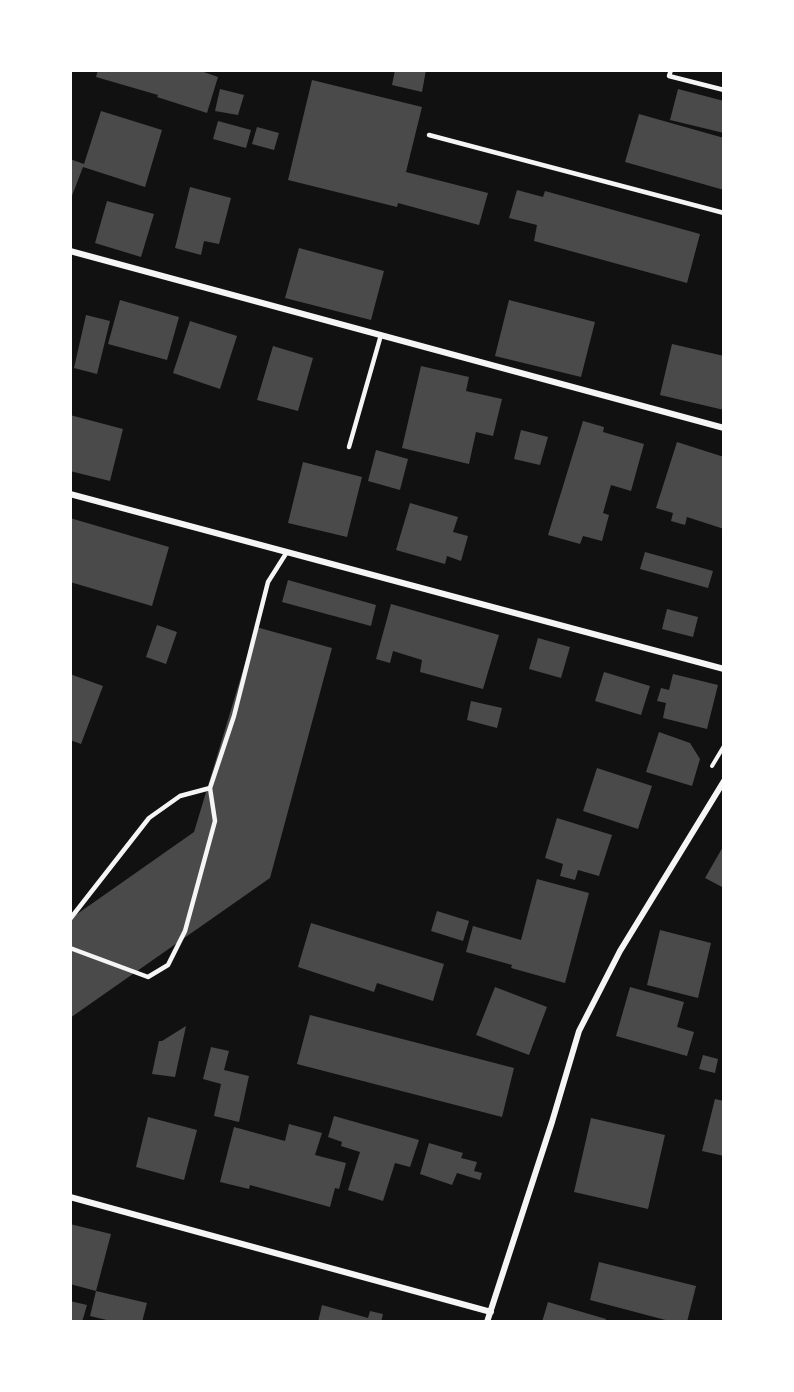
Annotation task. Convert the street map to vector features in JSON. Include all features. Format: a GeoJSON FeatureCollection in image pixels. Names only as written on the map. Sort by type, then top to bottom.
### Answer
{"type":"FeatureCollection","features":[{"type":"Feature","properties":{"kind":"street"},"geometry":{"type":"LineString","coordinates":[[70,251],[723,428]]}},
{"type":"Feature","properties":{"kind":"street"},"geometry":{"type":"LineString","coordinates":[[70,494],[723,669]]}},
{"type":"Feature","properties":{"kind":"street"},"geometry":{"type":"LineString","coordinates":[[487,1322],[579,1031],[620,951],[723,782]]}},
{"type":"Feature","properties":{"kind":"street"},"geometry":{"type":"LineString","coordinates":[[70,1197],[490,1312]]}},
{"type":"Feature","properties":{"kind":"lane"},"geometry":{"type":"LineString","coordinates":[[671,70],[669,76],[723,90]]}},
{"type":"Feature","properties":{"kind":"lane"},"geometry":{"type":"LineString","coordinates":[[429,135],[723,213]]}},
{"type":"Feature","properties":{"kind":"lane"},"geometry":{"type":"LineString","coordinates":[[349,447],[381,335]]}},
{"type":"Feature","properties":{"kind":"lane"},"geometry":{"type":"LineString","coordinates":[[70,948],[148,977],[168,965],[185,931],[215,821],[210,788],[234,716],[268,582],[287,552]]}},
{"type":"Feature","properties":{"kind":"lane"},"geometry":{"type":"LineString","coordinates":[[70,919],[149,818],[180,796],[210,788]]}},
{"type":"Feature","properties":{"kind":"building"},"geometry":{"type":"Polygon","coordinates":[[[98,70],[198,70],[218,77],[207,113],[157,97],[158,95],[96,77],[98,70]]]}},
{"type":"Feature","properties":{"kind":"building"},"geometry":{"type":"Polygon","coordinates":[[[395,70],[426,70],[422,92],[392,85],[395,70]]]}},
{"type":"Feature","properties":{"kind":"building"},"geometry":{"type":"Polygon","coordinates":[[[312,80],[422,107],[406,172],[488,193],[479,225],[398,203],[397,207],[288,180],[312,80]]]}},
{"type":"Feature","properties":{"kind":"building"},"geometry":{"type":"Polygon","coordinates":[[[220,89],[244,95],[238,115],[215,111],[220,89]]]}},
{"type":"Feature","properties":{"kind":"building"},"geometry":{"type":"Polygon","coordinates":[[[678,89],[724,101],[724,133],[670,120],[678,89]]]}},
{"type":"Feature","properties":{"kind":"building"},"geometry":{"type":"Polygon","coordinates":[[[101,111],[162,130],[145,187],[83,167],[70,201],[70,159],[84,164],[101,111]]]}},
{"type":"Feature","properties":{"kind":"building"},"geometry":{"type":"Polygon","coordinates":[[[639,114],[724,138],[724,190],[625,162],[639,114]]]}},
{"type":"Feature","properties":{"kind":"building"},"geometry":{"type":"Polygon","coordinates":[[[218,121],[251,130],[246,148],[213,139],[218,121]]]}},
{"type":"Feature","properties":{"kind":"building"},"geometry":{"type":"Polygon","coordinates":[[[257,127],[279,133],[274,150],[252,144],[257,127]]]}},
{"type":"Feature","properties":{"kind":"building"},"geometry":{"type":"Polygon","coordinates":[[[190,187],[231,198],[219,244],[204,241],[201,255],[175,248],[190,187]]]}},
{"type":"Feature","properties":{"kind":"building"},"geometry":{"type":"Polygon","coordinates":[[[517,190],[543,197],[545,191],[700,234],[687,283],[534,241],[537,225],[509,218],[517,190]]]}},
{"type":"Feature","properties":{"kind":"building"},"geometry":{"type":"Polygon","coordinates":[[[107,201],[154,214],[141,257],[95,243],[107,201]]]}},
{"type":"Feature","properties":{"kind":"building"},"geometry":{"type":"Polygon","coordinates":[[[299,248],[384,271],[371,320],[285,298],[299,248]]]}},
{"type":"Feature","properties":{"kind":"building"},"geometry":{"type":"Polygon","coordinates":[[[120,300],[179,317],[167,360],[108,344],[120,300]]]}},
{"type":"Feature","properties":{"kind":"building"},"geometry":{"type":"Polygon","coordinates":[[[509,300],[595,322],[581,377],[495,356],[509,300]]]}},
{"type":"Feature","properties":{"kind":"building"},"geometry":{"type":"Polygon","coordinates":[[[86,315],[110,321],[97,374],[74,368],[86,315]]]}},
{"type":"Feature","properties":{"kind":"building"},"geometry":{"type":"Polygon","coordinates":[[[190,321],[237,336],[220,389],[173,373],[190,321]]]}},
{"type":"Feature","properties":{"kind":"building"},"geometry":{"type":"Polygon","coordinates":[[[672,344],[724,356],[724,410],[660,395],[672,344]]]}},
{"type":"Feature","properties":{"kind":"building"},"geometry":{"type":"Polygon","coordinates":[[[273,346],[313,358],[298,411],[257,400],[273,346]]]}},
{"type":"Feature","properties":{"kind":"building"},"geometry":{"type":"Polygon","coordinates":[[[421,366],[469,377],[466,391],[502,399],[493,436],[476,432],[469,464],[402,448],[421,366]]]}},
{"type":"Feature","properties":{"kind":"building"},"geometry":{"type":"Polygon","coordinates":[[[70,415],[123,429],[110,481],[70,471],[72,453],[70,453],[70,415]]]}},
{"type":"Feature","properties":{"kind":"building"},"geometry":{"type":"Polygon","coordinates":[[[583,421],[604,427],[603,432],[644,444],[631,491],[611,485],[603,513],[609,515],[602,541],[583,536],[580,544],[548,535],[583,421]]]}},
{"type":"Feature","properties":{"kind":"building"},"geometry":{"type":"Polygon","coordinates":[[[521,430],[548,437],[540,465],[514,459],[521,430]]]}},
{"type":"Feature","properties":{"kind":"building"},"geometry":{"type":"Polygon","coordinates":[[[677,442],[724,457],[724,529],[687,517],[685,525],[671,521],[673,513],[656,508],[677,442]]]}},
{"type":"Feature","properties":{"kind":"building"},"geometry":{"type":"Polygon","coordinates":[[[376,450],[408,459],[400,490],[368,481],[376,450]]]}},
{"type":"Feature","properties":{"kind":"building"},"geometry":{"type":"Polygon","coordinates":[[[303,462],[362,477],[347,537],[288,523],[303,462]]]}},
{"type":"Feature","properties":{"kind":"building"},"geometry":{"type":"Polygon","coordinates":[[[410,503],[458,517],[453,532],[468,536],[461,561],[447,556],[445,564],[396,550],[410,503]]]}},
{"type":"Feature","properties":{"kind":"building"},"geometry":{"type":"Polygon","coordinates":[[[70,518],[169,547],[152,606],[70,582],[70,518]]]}},
{"type":"Feature","properties":{"kind":"building"},"geometry":{"type":"Polygon","coordinates":[[[645,552],[713,571],[708,588],[640,569],[645,552]]]}},
{"type":"Feature","properties":{"kind":"building"},"geometry":{"type":"Polygon","coordinates":[[[288,580],[376,605],[371,626],[282,602],[288,580]]]}},
{"type":"Feature","properties":{"kind":"building"},"geometry":{"type":"Polygon","coordinates":[[[391,604],[499,635],[483,689],[420,672],[422,660],[393,651],[390,663],[376,659],[391,604]]]}},
{"type":"Feature","properties":{"kind":"building"},"geometry":{"type":"Polygon","coordinates":[[[667,609],[698,617],[693,637],[662,629],[667,609]]]}},
{"type":"Feature","properties":{"kind":"building"},"geometry":{"type":"Polygon","coordinates":[[[157,625],[177,632],[166,664],[146,657],[157,625]]]}},
{"type":"Feature","properties":{"kind":"building"},"geometry":{"type":"Polygon","coordinates":[[[256,627],[332,648],[270,878],[70,1018],[70,919],[194,832],[256,627]]]}},
{"type":"Feature","properties":{"kind":"building"},"geometry":{"type":"Polygon","coordinates":[[[538,638],[570,647],[561,678],[529,669],[538,638]]]}},
{"type":"Feature","properties":{"kind":"building"},"geometry":{"type":"Polygon","coordinates":[[[604,672],[650,686],[641,715],[595,701],[604,672]]]}},
{"type":"Feature","properties":{"kind":"building"},"geometry":{"type":"Polygon","coordinates":[[[70,674],[103,686],[81,744],[70,740],[70,674]]]}},
{"type":"Feature","properties":{"kind":"building"},"geometry":{"type":"Polygon","coordinates":[[[673,674],[718,685],[707,729],[663,718],[666,703],[657,701],[661,688],[669,690],[673,674]]]}},
{"type":"Feature","properties":{"kind":"building"},"geometry":{"type":"Polygon","coordinates":[[[471,701],[502,708],[497,728],[467,720],[471,701]]]}},
{"type":"Feature","properties":{"kind":"building"},"geometry":{"type":"Polygon","coordinates":[[[659,732],[690,743],[700,759],[692,786],[646,772],[659,732]]]}},
{"type":"Feature","properties":{"kind":"building"},"geometry":{"type":"Polygon","coordinates":[[[597,768],[652,786],[638,829],[583,811],[597,768]]]}},
{"type":"Feature","properties":{"kind":"building"},"geometry":{"type":"Polygon","coordinates":[[[557,818],[612,835],[599,876],[578,870],[575,880],[560,876],[563,864],[545,858],[557,818]]]}},
{"type":"Feature","properties":{"kind":"building"},"geometry":{"type":"Polygon","coordinates":[[[724,845],[724,888],[705,878],[724,845]]]}},
{"type":"Feature","properties":{"kind":"building"},"geometry":{"type":"Polygon","coordinates":[[[537,879],[589,893],[565,983],[511,968],[512,965],[466,952],[473,926],[521,940],[537,879]]]}},
{"type":"Feature","properties":{"kind":"building"},"geometry":{"type":"Polygon","coordinates":[[[437,911],[469,921],[463,941],[431,931],[437,911]]]}},
{"type":"Feature","properties":{"kind":"building"},"geometry":{"type":"Polygon","coordinates":[[[311,923],[444,964],[433,1001],[377,983],[374,992],[298,967],[311,923]]]}},
{"type":"Feature","properties":{"kind":"building"},"geometry":{"type":"Polygon","coordinates":[[[660,930],[711,943],[698,998],[647,985],[660,930]]]}},
{"type":"Feature","properties":{"kind":"building"},"geometry":{"type":"Polygon","coordinates":[[[495,987],[547,1007],[529,1055],[476,1035],[495,987]]]}},
{"type":"Feature","properties":{"kind":"building"},"geometry":{"type":"Polygon","coordinates":[[[630,987],[684,1002],[677,1027],[694,1032],[687,1056],[616,1036],[630,987]]]}},
{"type":"Feature","properties":{"kind":"building"},"geometry":{"type":"Polygon","coordinates":[[[310,1015],[514,1068],[502,1117],[297,1064],[310,1015]]]}},
{"type":"Feature","properties":{"kind":"building"},"geometry":{"type":"Polygon","coordinates":[[[186,1026],[175,1077],[152,1074],[159,1041],[186,1026]]]}},
{"type":"Feature","properties":{"kind":"building"},"geometry":{"type":"Polygon","coordinates":[[[211,1047],[229,1051],[224,1070],[249,1076],[239,1122],[214,1116],[221,1084],[203,1079],[211,1047]]]}},
{"type":"Feature","properties":{"kind":"building"},"geometry":{"type":"Polygon","coordinates":[[[703,1055],[718,1059],[715,1073],[699,1069],[703,1055]]]}},
{"type":"Feature","properties":{"kind":"building"},"geometry":{"type":"Polygon","coordinates":[[[715,1099],[724,1101],[724,1156],[702,1151],[715,1099]]]}},
{"type":"Feature","properties":{"kind":"building"},"geometry":{"type":"Polygon","coordinates":[[[334,1116],[419,1140],[410,1167],[395,1163],[383,1201],[348,1190],[360,1152],[341,1146],[342,1142],[328,1137],[334,1116]]]}},
{"type":"Feature","properties":{"kind":"building"},"geometry":{"type":"Polygon","coordinates":[[[148,1117],[197,1130],[184,1180],[136,1167],[148,1117]]]}},
{"type":"Feature","properties":{"kind":"building"},"geometry":{"type":"Polygon","coordinates":[[[591,1118],[665,1135],[648,1209],[574,1192],[591,1118]]]}},
{"type":"Feature","properties":{"kind":"building"},"geometry":{"type":"Polygon","coordinates":[[[289,1124],[322,1133],[315,1155],[346,1163],[339,1189],[335,1188],[330,1207],[250,1185],[249,1189],[220,1182],[234,1127],[285,1141],[289,1124]]]}},
{"type":"Feature","properties":{"kind":"building"},"geometry":{"type":"Polygon","coordinates":[[[429,1143],[463,1153],[461,1158],[477,1162],[474,1171],[482,1173],[480,1180],[457,1173],[452,1185],[420,1174],[429,1143]]]}},
{"type":"Feature","properties":{"kind":"building"},"geometry":{"type":"Polygon","coordinates":[[[70,1224],[111,1234],[96,1291],[70,1284],[70,1224]]]}},
{"type":"Feature","properties":{"kind":"building"},"geometry":{"type":"Polygon","coordinates":[[[599,1262],[696,1286],[687,1322],[673,1322],[590,1300],[599,1262]]]}},
{"type":"Feature","properties":{"kind":"building"},"geometry":{"type":"Polygon","coordinates":[[[96,1291],[147,1303],[142,1322],[115,1322],[90,1316],[96,1291]]]}},
{"type":"Feature","properties":{"kind":"building"},"geometry":{"type":"Polygon","coordinates":[[[70,1301],[87,1305],[82,1322],[70,1322],[70,1301]]]}},
{"type":"Feature","properties":{"kind":"building"},"geometry":{"type":"Polygon","coordinates":[[[548,1302],[606,1319],[605,1322],[542,1322],[548,1302]]]}},
{"type":"Feature","properties":{"kind":"building"},"geometry":{"type":"Polygon","coordinates":[[[322,1305],[368,1318],[370,1311],[383,1314],[381,1322],[318,1322],[322,1305]]]}}]}
